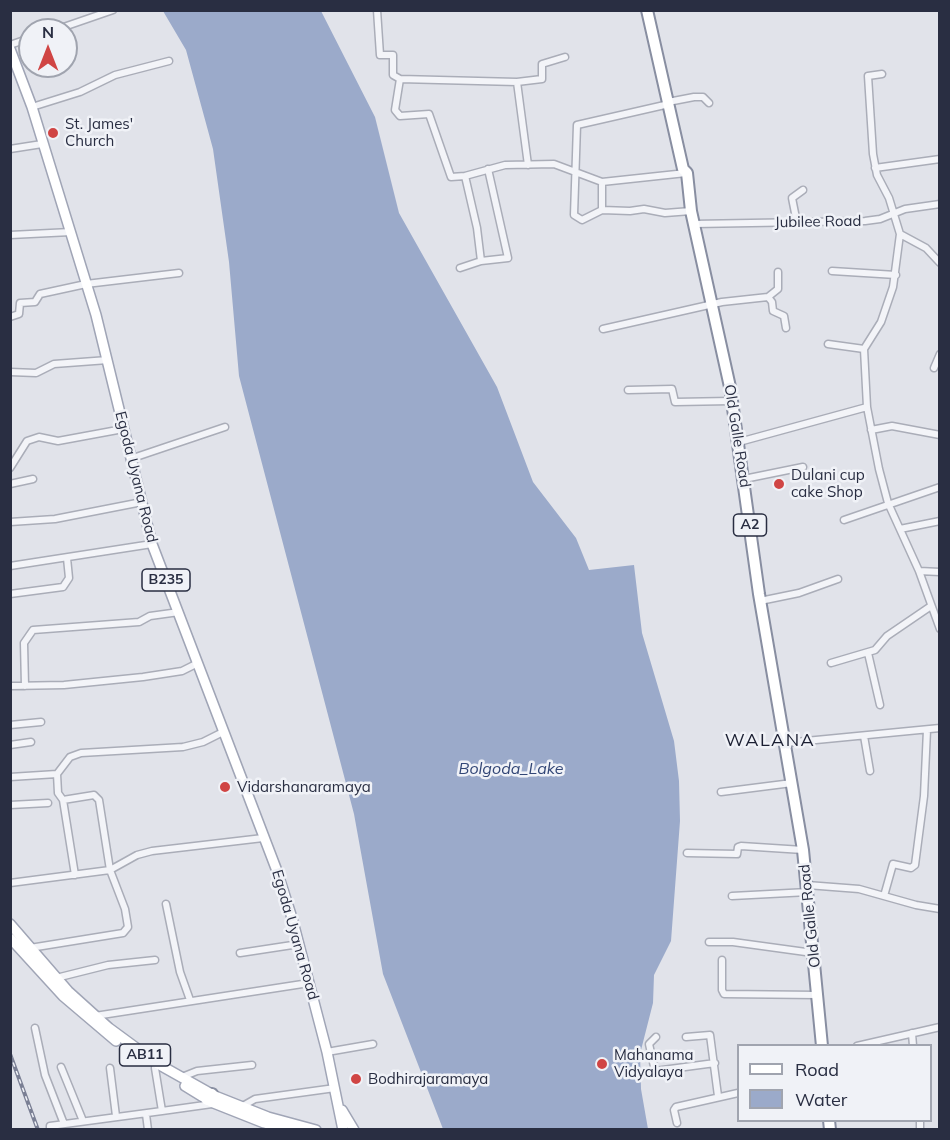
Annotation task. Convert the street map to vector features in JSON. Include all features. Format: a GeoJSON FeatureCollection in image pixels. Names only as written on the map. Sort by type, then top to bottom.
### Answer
{"type":"FeatureCollection","features":[{"type":"Feature","properties":{"kind":"highway","name":"Old Galle Road"},"geometry":{"type":"LineString","coordinates":[[647,10],[683,170],[687,173],[691,211],[713,304],[739,442],[760,602],[803,850],[822,1044]]}},
{"type":"Feature","properties":{"kind":"main road","name":"Egoda Uyana Road"},"geometry":{"type":"LineString","coordinates":[[10,49],[32,107],[108,360],[152,544],[277,871],[327,1052],[343,1130]]}},
{"type":"Feature","properties":{"kind":"main road","name":"AB11"},"geometry":{"type":"LineString","coordinates":[[10,924],[56,978],[95,1016],[158,1064],[182,1077],[211,1099],[242,1107],[268,1118],[316,1130]]}},
{"type":"Feature","properties":{"kind":"main road","name":"AB11"},"geometry":{"type":"LineString","coordinates":[[10,938],[63,996],[102,1031],[155,1068],[263,1126],[290,1130]]}},
{"type":"Feature","properties":{"kind":"main road","name":"Egoda Uyana Road"},"geometry":{"type":"LineString","coordinates":[[339,1106],[354,1130]]}},
{"type":"Feature","properties":{"kind":"street"},"geometry":{"type":"LineString","coordinates":[[78,22],[113,10]]}},
{"type":"Feature","properties":{"kind":"street"},"geometry":{"type":"LineString","coordinates":[[376,10],[380,55],[393,55],[393,75],[400,79],[517,82],[542,79],[542,64],[565,57]]}},
{"type":"Feature","properties":{"kind":"street"},"geometry":{"type":"LineString","coordinates":[[32,107],[80,92],[116,75],[169,61]]}},
{"type":"Feature","properties":{"kind":"street"},"geometry":{"type":"LineString","coordinates":[[882,74],[868,76],[875,168],[900,234],[896,275],[881,322],[864,349],[867,407],[888,503],[919,571],[939,626]]}},
{"type":"Feature","properties":{"kind":"street"},"geometry":{"type":"LineString","coordinates":[[400,79],[395,110],[400,116],[429,114],[451,177],[465,176],[506,165],[554,164],[602,182],[687,173]]}},
{"type":"Feature","properties":{"kind":"street"},"geometry":{"type":"LineString","coordinates":[[517,82],[528,165]]}},
{"type":"Feature","properties":{"kind":"street"},"geometry":{"type":"LineString","coordinates":[[691,211],[665,213],[644,208],[630,212],[602,210],[582,220],[573,215],[577,171],[577,125],[703,97],[709,103]]}},
{"type":"Feature","properties":{"kind":"street"},"geometry":{"type":"LineString","coordinates":[[10,149],[42,144]]}},
{"type":"Feature","properties":{"kind":"street"},"geometry":{"type":"LineString","coordinates":[[875,168],[939,159]]}},
{"type":"Feature","properties":{"kind":"street"},"geometry":{"type":"LineString","coordinates":[[460,268],[481,261],[508,258],[488,169]]}},
{"type":"Feature","properties":{"kind":"street"},"geometry":{"type":"LineString","coordinates":[[465,176],[477,228],[481,261]]}},
{"type":"Feature","properties":{"kind":"street"},"geometry":{"type":"LineString","coordinates":[[602,182],[602,210]]}},
{"type":"Feature","properties":{"kind":"street"},"geometry":{"type":"LineString","coordinates":[[797,223],[792,198],[803,190]]}},
{"type":"Feature","properties":{"kind":"street","name":"Jubilee Road"},"geometry":{"type":"LineString","coordinates":[[694,224],[865,221],[894,215],[905,209],[939,204]]}},
{"type":"Feature","properties":{"kind":"street"},"geometry":{"type":"LineString","coordinates":[[10,236],[70,232]]}},
{"type":"Feature","properties":{"kind":"street"},"geometry":{"type":"LineString","coordinates":[[900,234],[926,248],[939,263]]}},
{"type":"Feature","properties":{"kind":"street"},"geometry":{"type":"LineString","coordinates":[[832,271],[896,275]]}},
{"type":"Feature","properties":{"kind":"street"},"geometry":{"type":"LineString","coordinates":[[603,329],[713,304],[768,297],[778,290],[778,272]]}},
{"type":"Feature","properties":{"kind":"street"},"geometry":{"type":"LineString","coordinates":[[10,317],[19,314],[20,303],[35,302],[40,294],[86,284],[179,273]]}},
{"type":"Feature","properties":{"kind":"street"},"geometry":{"type":"LineString","coordinates":[[768,297],[772,302],[773,311],[784,316],[786,328]]}},
{"type":"Feature","properties":{"kind":"street"},"geometry":{"type":"LineString","coordinates":[[828,344],[864,349]]}},
{"type":"Feature","properties":{"kind":"street"},"geometry":{"type":"LineString","coordinates":[[934,368],[939,354]]}},
{"type":"Feature","properties":{"kind":"street"},"geometry":{"type":"LineString","coordinates":[[10,372],[28,374],[54,364],[108,360]]}},
{"type":"Feature","properties":{"kind":"street"},"geometry":{"type":"LineString","coordinates":[[628,390],[672,389],[675,402],[731,401]]}},
{"type":"Feature","properties":{"kind":"street"},"geometry":{"type":"LineString","coordinates":[[739,442],[867,407]]}},
{"type":"Feature","properties":{"kind":"street"},"geometry":{"type":"LineString","coordinates":[[871,430],[892,426],[939,435]]}},
{"type":"Feature","properties":{"kind":"street"},"geometry":{"type":"LineString","coordinates":[[130,459],[225,427]]}},
{"type":"Feature","properties":{"kind":"street"},"geometry":{"type":"LineString","coordinates":[[10,468],[23,443],[39,437],[58,441],[123,429]]}},
{"type":"Feature","properties":{"kind":"street"},"geometry":{"type":"LineString","coordinates":[[744,479],[803,467]]}},
{"type":"Feature","properties":{"kind":"street"},"geometry":{"type":"LineString","coordinates":[[10,484],[33,479]]}},
{"type":"Feature","properties":{"kind":"street"},"geometry":{"type":"LineString","coordinates":[[844,520],[939,487]]}},
{"type":"Feature","properties":{"kind":"street"},"geometry":{"type":"LineString","coordinates":[[10,522],[55,519],[142,502]]}},
{"type":"Feature","properties":{"kind":"street"},"geometry":{"type":"LineString","coordinates":[[900,530],[939,521]]}},
{"type":"Feature","properties":{"kind":"street"},"geometry":{"type":"LineString","coordinates":[[10,566],[152,544]]}},
{"type":"Feature","properties":{"kind":"street"},"geometry":{"type":"LineString","coordinates":[[10,594],[63,587],[69,578],[67,558]]}},
{"type":"Feature","properties":{"kind":"street"},"geometry":{"type":"LineString","coordinates":[[919,571],[939,572]]}},
{"type":"Feature","properties":{"kind":"street"},"geometry":{"type":"LineString","coordinates":[[760,602],[790,596],[838,579]]}},
{"type":"Feature","properties":{"kind":"street"},"geometry":{"type":"LineString","coordinates":[[831,663],[868,653],[880,647],[887,636],[931,606]]}},
{"type":"Feature","properties":{"kind":"street"},"geometry":{"type":"LineString","coordinates":[[25,686],[24,643],[33,630],[139,622],[150,615],[179,612]]}},
{"type":"Feature","properties":{"kind":"street"},"geometry":{"type":"LineString","coordinates":[[868,653],[880,705]]}},
{"type":"Feature","properties":{"kind":"street"},"geometry":{"type":"LineString","coordinates":[[10,686],[143,676],[182,670],[198,663]]}},
{"type":"Feature","properties":{"kind":"street"},"geometry":{"type":"LineString","coordinates":[[10,725],[42,722]]}},
{"type":"Feature","properties":{"kind":"street"},"geometry":{"type":"LineString","coordinates":[[785,742],[939,728]]}},
{"type":"Feature","properties":{"kind":"street"},"geometry":{"type":"LineString","coordinates":[[884,896],[893,864],[911,868],[915,865],[924,796],[927,730]]}},
{"type":"Feature","properties":{"kind":"street"},"geometry":{"type":"LineString","coordinates":[[10,777],[57,774],[75,754],[183,747],[203,742],[223,732]]}},
{"type":"Feature","properties":{"kind":"street"},"geometry":{"type":"LineString","coordinates":[[864,736],[870,771]]}},
{"type":"Feature","properties":{"kind":"street"},"geometry":{"type":"LineString","coordinates":[[10,745],[31,742]]}},
{"type":"Feature","properties":{"kind":"street"},"geometry":{"type":"LineString","coordinates":[[57,774],[58,793],[63,800],[75,874]]}},
{"type":"Feature","properties":{"kind":"street"},"geometry":{"type":"LineString","coordinates":[[721,792],[792,783]]}},
{"type":"Feature","properties":{"kind":"street"},"geometry":{"type":"LineString","coordinates":[[30,948],[127,931],[125,909],[110,870],[97,797],[63,800]]}},
{"type":"Feature","properties":{"kind":"street"},"geometry":{"type":"LineString","coordinates":[[10,805],[48,803]]}},
{"type":"Feature","properties":{"kind":"street"},"geometry":{"type":"LineString","coordinates":[[10,883],[110,870],[137,855],[152,851],[263,838]]}},
{"type":"Feature","properties":{"kind":"street"},"geometry":{"type":"LineString","coordinates":[[687,854],[737,854],[738,847],[741,846],[803,850]]}},
{"type":"Feature","properties":{"kind":"street"},"geometry":{"type":"LineString","coordinates":[[732,896],[807,889],[859,889],[939,909]]}},
{"type":"Feature","properties":{"kind":"street"},"geometry":{"type":"LineString","coordinates":[[166,904],[180,972],[190,1000]]}},
{"type":"Feature","properties":{"kind":"street"},"geometry":{"type":"LineString","coordinates":[[709,942],[733,942],[814,953]]}},
{"type":"Feature","properties":{"kind":"street"},"geometry":{"type":"LineString","coordinates":[[240,953],[299,944]]}},
{"type":"Feature","properties":{"kind":"street"},"geometry":{"type":"LineString","coordinates":[[56,978],[108,965],[155,960]]}},
{"type":"Feature","properties":{"kind":"street"},"geometry":{"type":"LineString","coordinates":[[722,960],[724,994],[818,995]]}},
{"type":"Feature","properties":{"kind":"street"},"geometry":{"type":"LineString","coordinates":[[95,1016],[309,983]]}},
{"type":"Feature","properties":{"kind":"street"},"geometry":{"type":"LineString","coordinates":[[865,1044],[939,1027]]}},
{"type":"Feature","properties":{"kind":"street"},"geometry":{"type":"LineString","coordinates":[[35,1028],[45,1075],[64,1124]]}},
{"type":"Feature","properties":{"kind":"street"},"geometry":{"type":"LineString","coordinates":[[912,1033],[913,1044]]}},
{"type":"Feature","properties":{"kind":"street"},"geometry":{"type":"LineString","coordinates":[[686,1037],[710,1035],[718,1096]]}},
{"type":"Feature","properties":{"kind":"street"},"geometry":{"type":"LineString","coordinates":[[656,1037],[649,1044],[655,1071],[715,1063]]}},
{"type":"Feature","properties":{"kind":"street"},"geometry":{"type":"LineString","coordinates":[[327,1052],[373,1044]]}},
{"type":"Feature","properties":{"kind":"street"},"geometry":{"type":"LineString","coordinates":[[182,1077],[197,1071],[252,1065]]}},
{"type":"Feature","properties":{"kind":"street"},"geometry":{"type":"LineString","coordinates":[[61,1067],[83,1121]]}},
{"type":"Feature","properties":{"kind":"street"},"geometry":{"type":"LineString","coordinates":[[110,1068],[116,1116]]}},
{"type":"Feature","properties":{"kind":"street"},"geometry":{"type":"LineString","coordinates":[[155,1068],[162,1111]]}},
{"type":"Feature","properties":{"kind":"street"},"geometry":{"type":"LineString","coordinates":[[242,1107],[255,1099],[335,1088]]}},
{"type":"Feature","properties":{"kind":"street"},"geometry":{"type":"LineString","coordinates":[[677,1123],[674,1110],[676,1107],[737,1093]]}},
{"type":"Feature","properties":{"kind":"street"},"geometry":{"type":"LineString","coordinates":[[50,1130],[50,1126],[146,1114],[211,1099]]}},
{"type":"Feature","properties":{"kind":"street"},"geometry":{"type":"LineString","coordinates":[[146,1114],[148,1130]]}},
{"type":"Feature","properties":{"kind":"water","name":"Bolgoda_Lake"},"geometry":{"type":"Polygon","coordinates":[[[163,11],[321,11],[375,117],[399,213],[497,387],[533,482],[576,538],[589,570],[634,565],[642,633],[674,741],[679,781],[680,821],[671,941],[654,975],[653,1003],[640,1054],[641,1089],[648,1129],[443,1129],[383,974],[354,814],[239,376],[229,262],[213,149],[186,50],[163,11]]]}},
{"type":"Feature","properties":{"kind":"railway"},"geometry":{"type":"LineString","coordinates":[[10,1054],[38,1130]]}},
{"type":"Feature","properties":{"kind":"place","name":"St. James' Church"},"geometry":{"type":"Point","coordinates":[53,133]}},
{"type":"Feature","properties":{"kind":"place","name":"Dulani cup cake Shop"},"geometry":{"type":"Point","coordinates":[779,484]}},
{"type":"Feature","properties":{"kind":"place","name":"Vidarshanaramaya"},"geometry":{"type":"Point","coordinates":[225,787]}},
{"type":"Feature","properties":{"kind":"place","name":"Mahanama Vidyalaya"},"geometry":{"type":"Point","coordinates":[602,1064]}},
{"type":"Feature","properties":{"kind":"place","name":"Bodhirajaramaya"},"geometry":{"type":"Point","coordinates":[356,1079]}},
{"type":"Feature","properties":{"kind":"district","name":"WALANA"},"geometry":{"type":"Point","coordinates":[770,741]}}]}
